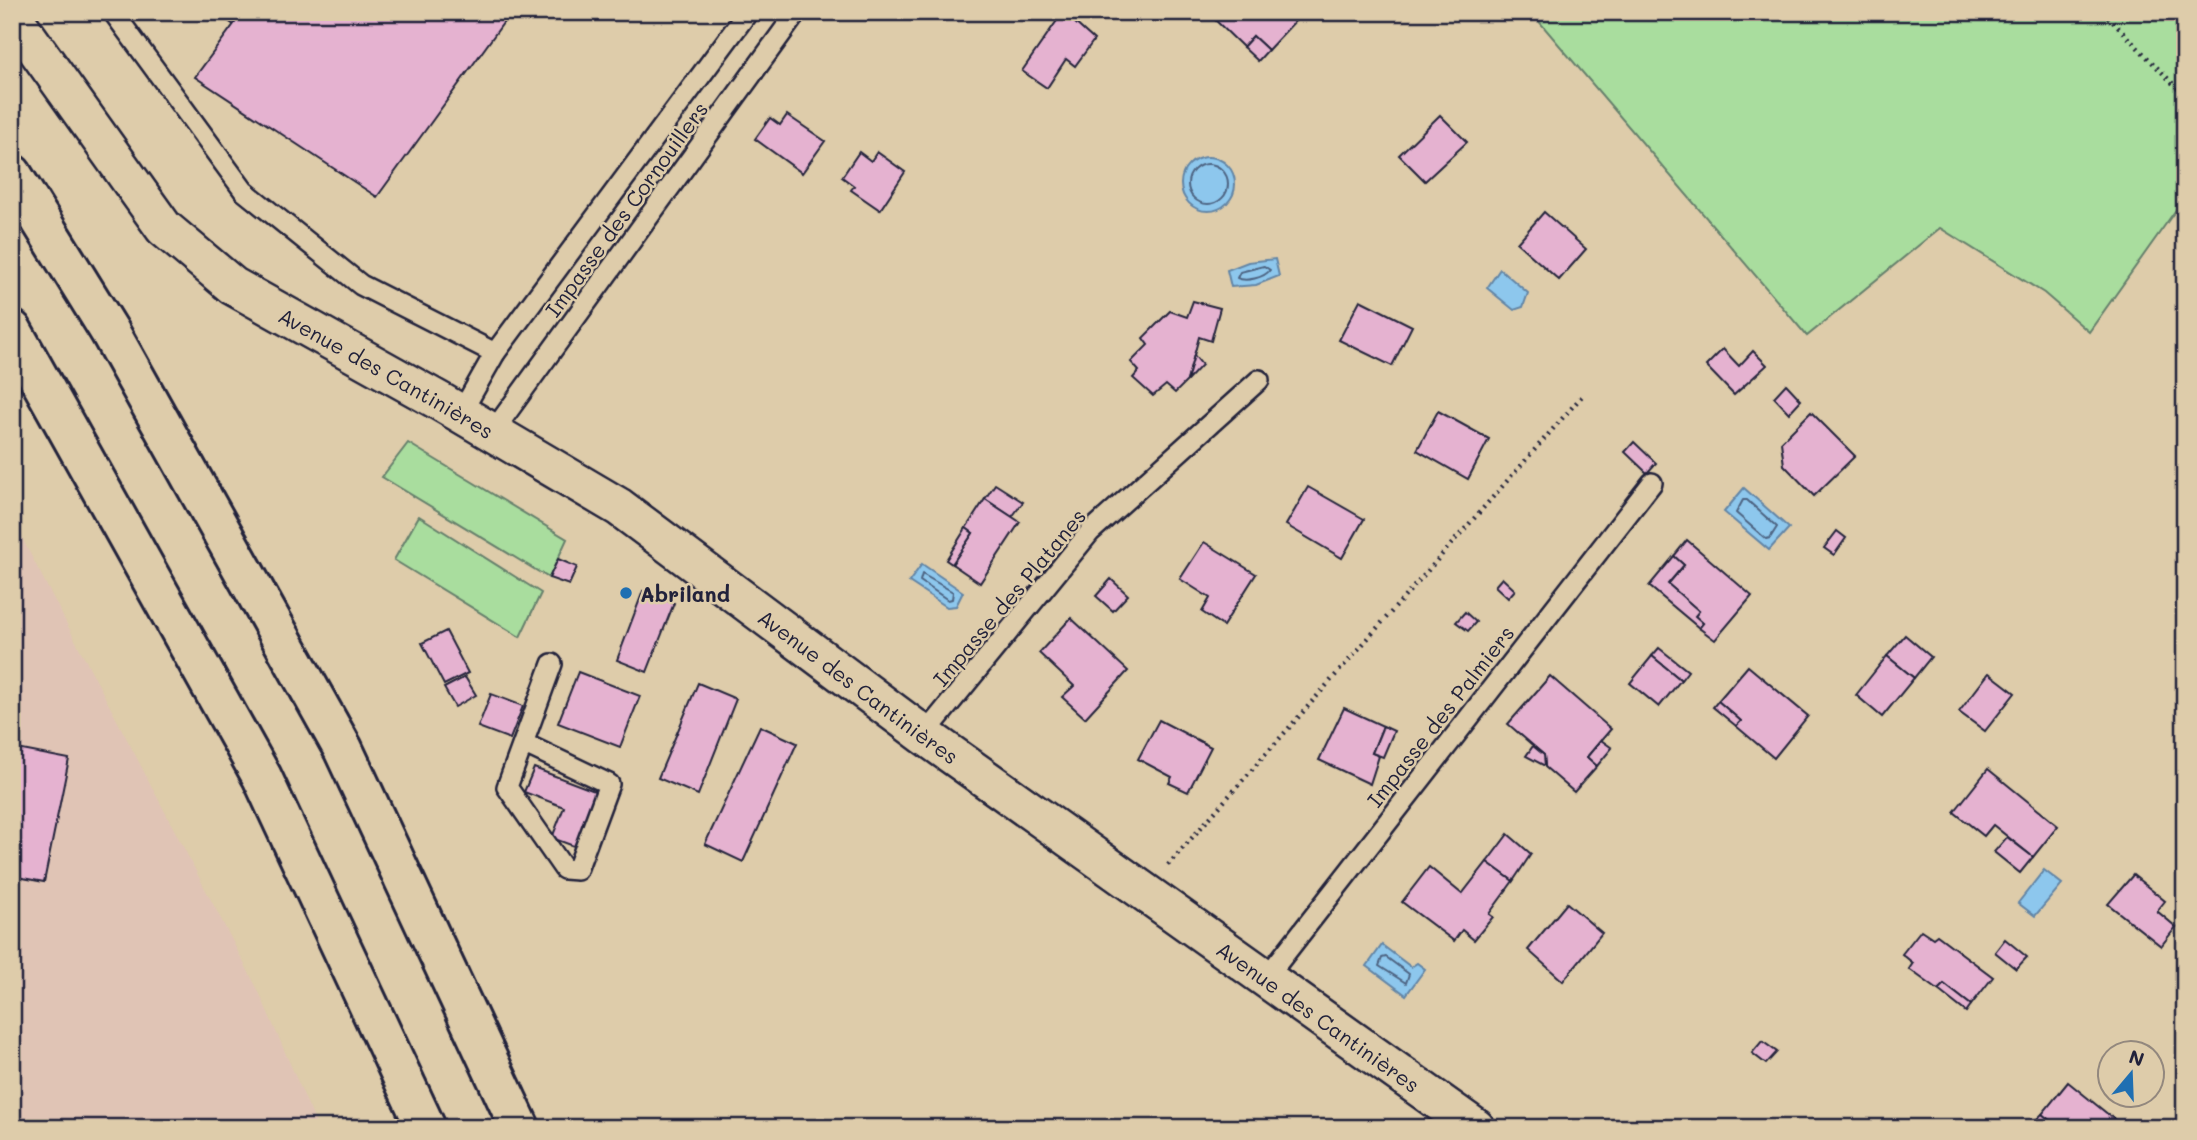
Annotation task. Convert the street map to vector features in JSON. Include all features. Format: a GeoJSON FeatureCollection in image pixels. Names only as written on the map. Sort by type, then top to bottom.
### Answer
{"type":"FeatureCollection","features":[{"type":"Feature","properties":{"kind":"highway"},"geometry":{"type":"LineString","coordinates":[[12,174],[110,332],[343,748],[520,1128]]}},
{"type":"Feature","properties":{"kind":"highway"},"geometry":{"type":"LineString","coordinates":[[12,330],[262,777],[426,1128]]}},
{"type":"Feature","properties":{"kind":"street","name":"Avenue des Cantinières"},"geometry":{"type":"LineString","coordinates":[[12,15],[164,229],[233,286],[461,413],[619,507],[924,735],[1476,1128]]}},
{"type":"Feature","properties":{"kind":"lane"},"geometry":{"type":"LineString","coordinates":[[113,12],[244,191],[361,285],[495,353]]}},
{"type":"Feature","properties":{"kind":"lane"},"geometry":{"type":"LineString","coordinates":[[461,413],[495,353],[748,12]]}},
{"type":"Feature","properties":{"kind":"lane","name":"Impasse des Cornouillers"},"geometry":{"type":"LineString","coordinates":[[492,432],[797,12]]}},
{"type":"Feature","properties":{"kind":"lane","name":"Impasse des Platanes"},"geometry":{"type":"LineString","coordinates":[[924,735],[1090,532],[1259,380]]}},
{"type":"Feature","properties":{"kind":"lane","name":"Impasse des Palmiers"},"geometry":{"type":"LineString","coordinates":[[1266,978],[1652,483]]}},
{"type":"Feature","properties":{"kind":"lane"},"geometry":{"type":"LineString","coordinates":[[523,743],[608,784],[577,870],[564,869],[507,787],[523,743],[552,664]]}},
{"type":"Feature","properties":{"kind":"path"},"geometry":{"type":"LineString","coordinates":[[2103,12],[2185,96]]}},
{"type":"Feature","properties":{"kind":"path"},"geometry":{"type":"LineString","coordinates":[[1135,885],[1164,870],[1582,396]]}},
{"type":"Feature","properties":{"kind":"shaded area"},"geometry":{"type":"Polygon","coordinates":[[[12,519],[258,990],[318,1128],[12,1128],[12,519]]]}},
{"type":"Feature","properties":{"kind":"green space"},"geometry":{"type":"Polygon","coordinates":[[[1531,12],[2185,12],[2185,197],[2089,332],[2044,293],[1940,228],[1807,336],[1531,12]]]}},
{"type":"Feature","properties":{"kind":"green space"},"geometry":{"type":"Polygon","coordinates":[[[408,443],[567,539],[549,578],[382,477],[408,443]]]}},
{"type":"Feature","properties":{"kind":"green space"},"geometry":{"type":"Polygon","coordinates":[[[419,516],[541,593],[520,637],[394,560],[419,516]]]}},
{"type":"Feature","properties":{"kind":"water"},"geometry":{"type":"Polygon","coordinates":[[[1208,157],[1227,165],[1235,184],[1227,203],[1208,211],[1189,203],[1181,184],[1189,165],[1208,157]]]}},
{"type":"Feature","properties":{"kind":"water"},"geometry":{"type":"Polygon","coordinates":[[[1275,259],[1279,276],[1256,285],[1231,287],[1227,270],[1248,262],[1275,259]]]}},
{"type":"Feature","properties":{"kind":"water"},"geometry":{"type":"Polygon","coordinates":[[[1500,269],[1528,293],[1523,307],[1514,310],[1487,288],[1500,269]]]}},
{"type":"Feature","properties":{"kind":"water"},"geometry":{"type":"Polygon","coordinates":[[[1744,488],[1789,528],[1769,550],[1724,512],[1744,488]]]}},
{"type":"Feature","properties":{"kind":"water"},"geometry":{"type":"Polygon","coordinates":[[[922,564],[963,592],[956,606],[947,607],[909,582],[922,564]]]}},
{"type":"Feature","properties":{"kind":"water"},"geometry":{"type":"Polygon","coordinates":[[[2044,870],[2062,884],[2035,916],[2018,903],[2044,870]]]}},
{"type":"Feature","properties":{"kind":"water"},"geometry":{"type":"Polygon","coordinates":[[[1382,945],[1411,967],[1417,963],[1425,969],[1406,995],[1367,966],[1382,945]]]}},
{"type":"Feature","properties":{"kind":"building"},"geometry":{"type":"Polygon","coordinates":[[[216,12],[243,12],[234,25],[216,12]]]}},
{"type":"Feature","properties":{"kind":"building"},"geometry":{"type":"Polygon","coordinates":[[[243,12],[511,12],[377,197],[195,77],[243,12]]]}},
{"type":"Feature","properties":{"kind":"building"},"geometry":{"type":"Polygon","coordinates":[[[1063,12],[1094,40],[1075,66],[1066,59],[1047,88],[1022,71],[1063,12]]]}},
{"type":"Feature","properties":{"kind":"building"},"geometry":{"type":"Polygon","coordinates":[[[1207,12],[1287,12],[1296,20],[1268,50],[1253,36],[1243,47],[1207,12]]]}},
{"type":"Feature","properties":{"kind":"building"},"geometry":{"type":"Polygon","coordinates":[[[1253,36],[1268,50],[1258,61],[1243,47],[1253,36]]]}},
{"type":"Feature","properties":{"kind":"building"},"geometry":{"type":"Polygon","coordinates":[[[787,115],[825,141],[802,173],[755,139],[770,118],[780,125],[787,115]]]}},
{"type":"Feature","properties":{"kind":"building"},"geometry":{"type":"Polygon","coordinates":[[[1440,115],[1467,142],[1425,181],[1399,155],[1440,115]]]}},
{"type":"Feature","properties":{"kind":"building"},"geometry":{"type":"Polygon","coordinates":[[[859,152],[871,161],[877,152],[905,172],[880,210],[851,190],[854,186],[842,177],[859,152]]]}},
{"type":"Feature","properties":{"kind":"building"},"geometry":{"type":"Polygon","coordinates":[[[1544,212],[1586,249],[1559,280],[1517,243],[1544,212]]]}},
{"type":"Feature","properties":{"kind":"building"},"geometry":{"type":"Polygon","coordinates":[[[1360,300],[1412,326],[1392,366],[1339,340],[1360,300]]]}},
{"type":"Feature","properties":{"kind":"building"},"geometry":{"type":"Polygon","coordinates":[[[1193,301],[1220,308],[1211,341],[1199,337],[1187,381],[1175,393],[1166,385],[1153,396],[1133,378],[1139,371],[1131,362],[1148,345],[1143,338],[1170,311],[1187,317],[1193,301]]]}},
{"type":"Feature","properties":{"kind":"building"},"geometry":{"type":"Polygon","coordinates":[[[1723,349],[1739,366],[1753,351],[1767,365],[1734,395],[1706,366],[1723,349]]]}},
{"type":"Feature","properties":{"kind":"building"},"geometry":{"type":"Polygon","coordinates":[[[1194,355],[1202,365],[1187,381],[1194,355]]]}},
{"type":"Feature","properties":{"kind":"building"},"geometry":{"type":"Polygon","coordinates":[[[1786,384],[1801,400],[1789,413],[1774,397],[1786,384]]]}},
{"type":"Feature","properties":{"kind":"building"},"geometry":{"type":"Polygon","coordinates":[[[1438,411],[1489,439],[1468,479],[1417,450],[1438,411]]]}},
{"type":"Feature","properties":{"kind":"building"},"geometry":{"type":"Polygon","coordinates":[[[1811,412],[1855,456],[1814,496],[1784,465],[1781,442],[1811,412]]]}},
{"type":"Feature","properties":{"kind":"building"},"geometry":{"type":"Polygon","coordinates":[[[1634,442],[1656,463],[1647,473],[1625,452],[1634,442]]]}},
{"type":"Feature","properties":{"kind":"building"},"geometry":{"type":"Polygon","coordinates":[[[995,484],[1023,502],[1012,517],[985,499],[995,484]]]}},
{"type":"Feature","properties":{"kind":"building"},"geometry":{"type":"Polygon","coordinates":[[[1308,487],[1364,519],[1342,558],[1286,525],[1308,487]]]}},
{"type":"Feature","properties":{"kind":"building"},"geometry":{"type":"Polygon","coordinates":[[[985,499],[1020,522],[980,583],[952,564],[973,533],[966,528],[985,499]]]}},
{"type":"Feature","properties":{"kind":"building"},"geometry":{"type":"Polygon","coordinates":[[[966,528],[973,533],[952,564],[946,560],[966,528]]]}},
{"type":"Feature","properties":{"kind":"building"},"geometry":{"type":"Polygon","coordinates":[[[1837,531],[1846,538],[1834,555],[1824,548],[1837,531]]]}},
{"type":"Feature","properties":{"kind":"building"},"geometry":{"type":"Polygon","coordinates":[[[1687,540],[1752,596],[1715,640],[1699,628],[1703,623],[1695,616],[1699,611],[1668,584],[1684,565],[1674,556],[1687,540]]]}},
{"type":"Feature","properties":{"kind":"building"},"geometry":{"type":"Polygon","coordinates":[[[1204,542],[1256,574],[1223,626],[1202,612],[1210,598],[1180,579],[1204,542]]]}},
{"type":"Feature","properties":{"kind":"building"},"geometry":{"type":"Polygon","coordinates":[[[1674,556],[1684,565],[1668,584],[1699,611],[1695,616],[1703,623],[1699,628],[1649,586],[1674,556]]]}},
{"type":"Feature","properties":{"kind":"building"},"geometry":{"type":"Polygon","coordinates":[[[558,559],[577,567],[569,585],[549,578],[558,559]]]}},
{"type":"Feature","properties":{"kind":"building"},"geometry":{"type":"Polygon","coordinates":[[[1502,578],[1515,590],[1508,598],[1495,586],[1502,578]]]}},
{"type":"Feature","properties":{"kind":"building"},"geometry":{"type":"Polygon","coordinates":[[[1111,579],[1128,595],[1113,611],[1096,596],[1111,579]]]}},
{"type":"Feature","properties":{"kind":"building"},"geometry":{"type":"Polygon","coordinates":[[[643,591],[674,603],[647,672],[617,660],[643,591]]]}},
{"type":"Feature","properties":{"kind":"building"},"geometry":{"type":"Polygon","coordinates":[[[1465,612],[1476,622],[1468,631],[1456,622],[1465,612]]]}},
{"type":"Feature","properties":{"kind":"building"},"geometry":{"type":"Polygon","coordinates":[[[1071,618],[1128,671],[1085,718],[1062,697],[1074,686],[1039,653],[1071,618]]]}},
{"type":"Feature","properties":{"kind":"building"},"geometry":{"type":"Polygon","coordinates":[[[446,631],[468,673],[444,685],[422,643],[446,631]]]}},
{"type":"Feature","properties":{"kind":"building"},"geometry":{"type":"Polygon","coordinates":[[[1905,635],[1931,657],[1914,678],[1887,656],[1905,635]]]}},
{"type":"Feature","properties":{"kind":"building"},"geometry":{"type":"Polygon","coordinates":[[[1659,648],[1688,671],[1681,680],[1652,656],[1659,648]]]}},
{"type":"Feature","properties":{"kind":"building"},"geometry":{"type":"Polygon","coordinates":[[[1652,656],[1681,680],[1659,707],[1630,683],[1652,656]]]}},
{"type":"Feature","properties":{"kind":"building"},"geometry":{"type":"Polygon","coordinates":[[[1887,656],[1914,678],[1882,717],[1856,695],[1887,656]]]}},
{"type":"Feature","properties":{"kind":"building"},"geometry":{"type":"Polygon","coordinates":[[[1748,666],[1808,716],[1774,758],[1736,726],[1741,721],[1718,701],[1748,666]]]}},
{"type":"Feature","properties":{"kind":"building"},"geometry":{"type":"Polygon","coordinates":[[[578,672],[640,696],[620,747],[558,723],[578,672]]]}},
{"type":"Feature","properties":{"kind":"building"},"geometry":{"type":"Polygon","coordinates":[[[1989,673],[2015,693],[1985,731],[1959,712],[1989,673]]]}},
{"type":"Feature","properties":{"kind":"building"},"geometry":{"type":"Polygon","coordinates":[[[1550,676],[1611,729],[1587,757],[1597,766],[1574,792],[1545,767],[1544,755],[1508,724],[1550,676]]]}},
{"type":"Feature","properties":{"kind":"building"},"geometry":{"type":"Polygon","coordinates":[[[465,677],[476,695],[455,707],[444,688],[465,677]]]}},
{"type":"Feature","properties":{"kind":"building"},"geometry":{"type":"Polygon","coordinates":[[[698,683],[736,699],[698,795],[658,778],[698,683]]]}},
{"type":"Feature","properties":{"kind":"building"},"geometry":{"type":"Polygon","coordinates":[[[491,694],[523,706],[510,739],[478,727],[491,694]]]}},
{"type":"Feature","properties":{"kind":"building"},"geometry":{"type":"Polygon","coordinates":[[[1718,701],[1741,721],[1736,726],[1713,707],[1718,701]]]}},
{"type":"Feature","properties":{"kind":"building"},"geometry":{"type":"Polygon","coordinates":[[[1344,708],[1383,726],[1372,753],[1379,756],[1370,784],[1319,760],[1344,708]]]}},
{"type":"Feature","properties":{"kind":"building"},"geometry":{"type":"Polygon","coordinates":[[[1159,720],[1211,747],[1188,792],[1169,783],[1172,777],[1138,759],[1159,720]]]}},
{"type":"Feature","properties":{"kind":"building"},"geometry":{"type":"Polygon","coordinates":[[[760,726],[797,743],[743,862],[705,844],[760,726]]]}},
{"type":"Feature","properties":{"kind":"building"},"geometry":{"type":"Polygon","coordinates":[[[1383,726],[1394,731],[1383,757],[1372,753],[1383,726]]]}},
{"type":"Feature","properties":{"kind":"building"},"geometry":{"type":"Polygon","coordinates":[[[1601,740],[1612,748],[1597,766],[1587,757],[1601,740]]]}},
{"type":"Feature","properties":{"kind":"building"},"geometry":{"type":"Polygon","coordinates":[[[1533,746],[1544,755],[1545,766],[1526,756],[1533,746]]]}},
{"type":"Feature","properties":{"kind":"building"},"geometry":{"type":"Polygon","coordinates":[[[12,748],[69,759],[44,882],[12,876],[12,748]]]}},
{"type":"Feature","properties":{"kind":"building"},"geometry":{"type":"Polygon","coordinates":[[[534,768],[600,793],[579,848],[552,838],[564,807],[524,792],[534,768]]]}},
{"type":"Feature","properties":{"kind":"building"},"geometry":{"type":"Polygon","coordinates":[[[1988,769],[2058,826],[2033,857],[1993,825],[1984,836],[1954,812],[1988,769]]]}},
{"type":"Feature","properties":{"kind":"building"},"geometry":{"type":"Polygon","coordinates":[[[1508,834],[1531,854],[1513,881],[1487,862],[1508,834]]]}},
{"type":"Feature","properties":{"kind":"building"},"geometry":{"type":"Polygon","coordinates":[[[2007,837],[2033,857],[2020,873],[1994,852],[2007,837]]]}},
{"type":"Feature","properties":{"kind":"building"},"geometry":{"type":"Polygon","coordinates":[[[1487,862],[1513,881],[1489,914],[1493,917],[1474,940],[1462,930],[1454,941],[1402,902],[1429,867],[1462,894],[1487,862]]]}},
{"type":"Feature","properties":{"kind":"building"},"geometry":{"type":"Polygon","coordinates":[[[2133,875],[2165,901],[2157,911],[2176,927],[2161,946],[2108,904],[2133,875]]]}},
{"type":"Feature","properties":{"kind":"building"},"geometry":{"type":"Polygon","coordinates":[[[1567,903],[1602,933],[1563,981],[1528,950],[1567,903]]]}},
{"type":"Feature","properties":{"kind":"building"},"geometry":{"type":"Polygon","coordinates":[[[1921,930],[1933,938],[1937,935],[1993,977],[1971,1005],[1944,984],[1938,990],[1909,969],[1913,963],[1902,954],[1921,930]]]}},
{"type":"Feature","properties":{"kind":"building"},"geometry":{"type":"Polygon","coordinates":[[[2005,939],[2027,957],[2016,969],[1995,952],[2005,939]]]}},
{"type":"Feature","properties":{"kind":"building"},"geometry":{"type":"Polygon","coordinates":[[[1944,984],[1971,1005],[1966,1012],[1938,990],[1944,984]]]}},
{"type":"Feature","properties":{"kind":"building"},"geometry":{"type":"Polygon","coordinates":[[[1762,1041],[1777,1052],[1766,1064],[1752,1053],[1762,1041]]]}},
{"type":"Feature","properties":{"kind":"building"},"geometry":{"type":"Polygon","coordinates":[[[2068,1082],[2096,1105],[2096,1108],[2100,1108],[2125,1128],[2059,1128],[2042,1114],[2068,1082]]]}},
{"type":"Feature","properties":{"kind":"building"},"geometry":{"type":"Polygon","coordinates":[[[2042,1114],[2059,1128],[2045,1128],[2036,1120],[2042,1114]]]}},
{"type":"Feature","properties":{"kind":"place","name":"Abriland"},"geometry":{"type":"Point","coordinates":[626,593]}}]}
